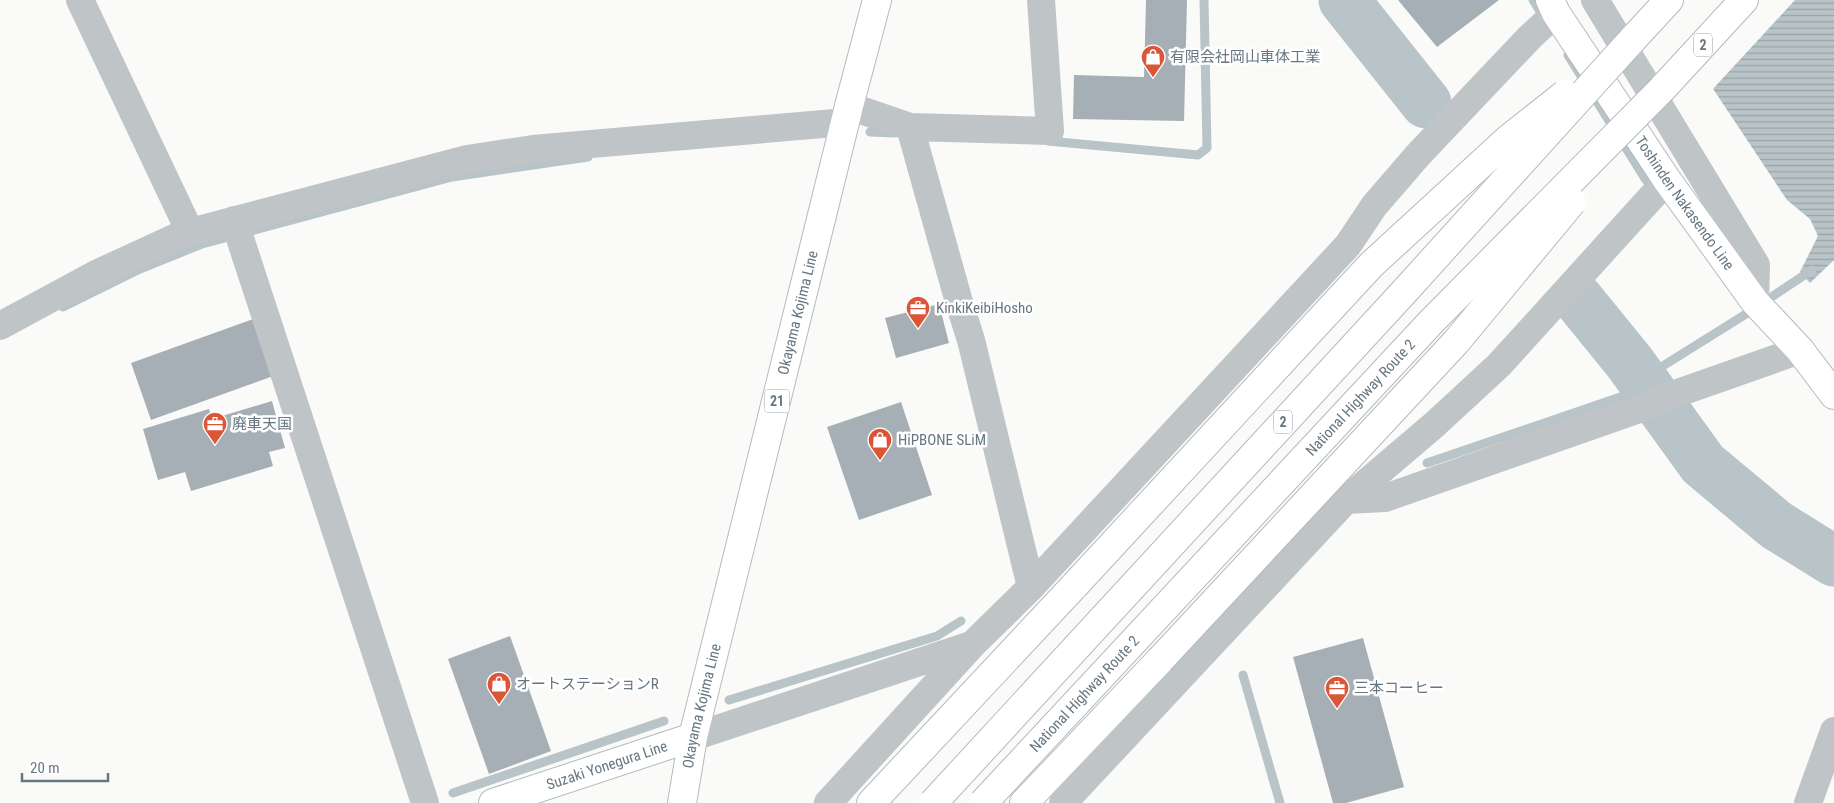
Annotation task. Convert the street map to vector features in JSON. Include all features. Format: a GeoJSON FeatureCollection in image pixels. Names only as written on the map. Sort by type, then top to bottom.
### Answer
{"type":"FeatureCollection","features":[{"type":"Feature","properties":{"kind":"main road","name":"Okayama Kojima Line"},"geometry":{"type":"LineString","coordinates":[[682,803],[693,737],[878,0]]}},
{"type":"Feature","properties":{"kind":"main road","name":"2"},"geometry":{"type":"LineString","coordinates":[[933,803],[1669,0]]}},
{"type":"Feature","properties":{"kind":"main road","name":"National Highway Route 2"},"geometry":{"type":"LineString","coordinates":[[984,803],[1431,322],[1662,90],[1744,0]]}},
{"type":"Feature","properties":{"kind":"main road","name":"Toshinden Nakasendo Line"},"geometry":{"type":"LineString","coordinates":[[1553,7],[1667,180],[1755,302],[1800,350],[1834,395]]}},
{"type":"Feature","properties":{"kind":"main road"},"geometry":{"type":"LineString","coordinates":[[871,803],[1371,265],[1507,140],[1632,40]]}},
{"type":"Feature","properties":{"kind":"main road"},"geometry":{"type":"LineString","coordinates":[[1024,803],[1456,342],[1662,90]]}},
{"type":"Feature","properties":{"kind":"main road","name":"Suzaki Yonegura Line"},"geometry":{"type":"LineString","coordinates":[[493,803],[693,737]]}},
{"type":"Feature","properties":{"kind":"street"},"geometry":{"type":"LineString","coordinates":[[80,0],[190,232]]}},
{"type":"Feature","properties":{"kind":"street"},"geometry":{"type":"LineString","coordinates":[[0,326],[96,274],[190,232],[237,230],[467,159],[533,148],[848,114],[912,133],[1050,131],[1041,0]]}},
{"type":"Feature","properties":{"kind":"street"},"geometry":{"type":"LineString","coordinates":[[1595,0],[1756,265],[1755,302]]}},
{"type":"Feature","properties":{"kind":"street"},"geometry":{"type":"LineString","coordinates":[[828,803],[972,645],[1031,587],[1348,245],[1374,206],[1418,155],[1530,37],[1553,7]]}},
{"type":"Feature","properties":{"kind":"street"},"geometry":{"type":"LineString","coordinates":[[912,133],[958,302],[971,340],[1031,587]]}},
{"type":"Feature","properties":{"kind":"street"},"geometry":{"type":"LineString","coordinates":[[1064,803],[1346,500],[1434,425],[1499,365],[1667,180]]}},
{"type":"Feature","properties":{"kind":"street"},"geometry":{"type":"LineString","coordinates":[[237,230],[425,803]]}},
{"type":"Feature","properties":{"kind":"street"},"geometry":{"type":"LineString","coordinates":[[1346,500],[1385,498],[1642,408],[1675,394],[1800,350]]}},
{"type":"Feature","properties":{"kind":"street"},"geometry":{"type":"LineString","coordinates":[[693,737],[972,645]]}},
{"type":"Feature","properties":{"kind":"street"},"geometry":{"type":"LineString","coordinates":[[1808,803],[1834,731]]}},
{"type":"Feature","properties":{"kind":"shaded area"},"geometry":{"type":"Polygon","coordinates":[[[1654,0],[1834,0],[1834,260],[1810,283],[1800,272],[1818,236],[1810,219],[1787,200],[1654,0]]]}},
{"type":"Feature","properties":{"kind":"pier"},"geometry":{"type":"Polygon","coordinates":[[[1651,0],[1795,0],[1711,91],[1651,0]]]}},
{"type":"Feature","properties":{"kind":"building"},"geometry":{"type":"Polygon","coordinates":[[[1146,0],[1187,0],[1184,121],[1073,119],[1074,75],[1144,77],[1146,0]]]}},
{"type":"Feature","properties":{"kind":"building"},"geometry":{"type":"Polygon","coordinates":[[[1398,0],[1499,0],[1437,47],[1398,0]]]}},
{"type":"Feature","properties":{"kind":"building"},"geometry":{"type":"Polygon","coordinates":[[[939,304],[949,343],[896,358],[885,318],[939,304]]]}},
{"type":"Feature","properties":{"kind":"building"},"geometry":{"type":"Polygon","coordinates":[[[256,318],[276,375],[151,420],[131,363],[256,318]]]}},
{"type":"Feature","properties":{"kind":"building"},"geometry":{"type":"Polygon","coordinates":[[[272,401],[285,448],[269,452],[273,466],[191,491],[185,472],[158,480],[143,429],[209,409],[212,419],[272,401]]]}},
{"type":"Feature","properties":{"kind":"building"},"geometry":{"type":"Polygon","coordinates":[[[901,402],[932,495],[859,520],[827,427],[901,402]]]}},
{"type":"Feature","properties":{"kind":"building"},"geometry":{"type":"Polygon","coordinates":[[[510,636],[551,751],[489,774],[448,659],[510,636]]]}},
{"type":"Feature","properties":{"kind":"building"},"geometry":{"type":"Polygon","coordinates":[[[1363,638],[1404,787],[1346,803],[1333,803],[1293,657],[1363,638]]]}},
{"type":"Feature","properties":{"kind":"waterway"},"geometry":{"type":"LineString","coordinates":[[1048,141],[1198,155],[1207,148],[1204,0]]}},
{"type":"Feature","properties":{"kind":"waterway"},"geometry":{"type":"LineString","coordinates":[[1344,0],[1426,103]]}},
{"type":"Feature","properties":{"kind":"waterway"},"geometry":{"type":"LineString","coordinates":[[1533,0],[1541,13]]}},
{"type":"Feature","properties":{"kind":"waterway"},"geometry":{"type":"LineString","coordinates":[[1568,55],[1646,180]]}},
{"type":"Feature","properties":{"kind":"waterway"},"geometry":{"type":"LineString","coordinates":[[870,132],[895,133]]}},
{"type":"Feature","properties":{"kind":"waterway"},"geometry":{"type":"LineString","coordinates":[[63,307],[140,269],[202,244],[452,177],[588,157]]}},
{"type":"Feature","properties":{"kind":"waterway"},"geometry":{"type":"LineString","coordinates":[[1773,296],[1812,270]]}},
{"type":"Feature","properties":{"kind":"waterway"},"geometry":{"type":"LineString","coordinates":[[1578,299],[1630,363],[1703,464],[1776,525],[1834,561]]}},
{"type":"Feature","properties":{"kind":"waterway"},"geometry":{"type":"LineString","coordinates":[[1642,379],[1746,314]]}},
{"type":"Feature","properties":{"kind":"waterway"},"geometry":{"type":"LineString","coordinates":[[1427,463],[1635,392],[1646,385]]}},
{"type":"Feature","properties":{"kind":"waterway"},"geometry":{"type":"LineString","coordinates":[[729,700],[937,636],[961,621]]}},
{"type":"Feature","properties":{"kind":"waterway"},"geometry":{"type":"LineString","coordinates":[[1243,675],[1280,803]]}},
{"type":"Feature","properties":{"kind":"waterway"},"geometry":{"type":"LineString","coordinates":[[453,793],[664,721]]}},
{"type":"Feature","properties":{"kind":"place","name":"有限会社岡山車体工業"},"geometry":{"type":"Point","coordinates":[1153,78]}},
{"type":"Feature","properties":{"kind":"place","name":"KinkiKeibiHosho"},"geometry":{"type":"Point","coordinates":[918,329]}},
{"type":"Feature","properties":{"kind":"place","name":"廃車天国"},"geometry":{"type":"Point","coordinates":[215,445]}},
{"type":"Feature","properties":{"kind":"place","name":"HiPBONE SLiM"},"geometry":{"type":"Point","coordinates":[880,461]}},
{"type":"Feature","properties":{"kind":"place","name":"オートステーションR"},"geometry":{"type":"Point","coordinates":[499,705]}},
{"type":"Feature","properties":{"kind":"place","name":"三本コーヒー"},"geometry":{"type":"Point","coordinates":[1337,709]}}]}
